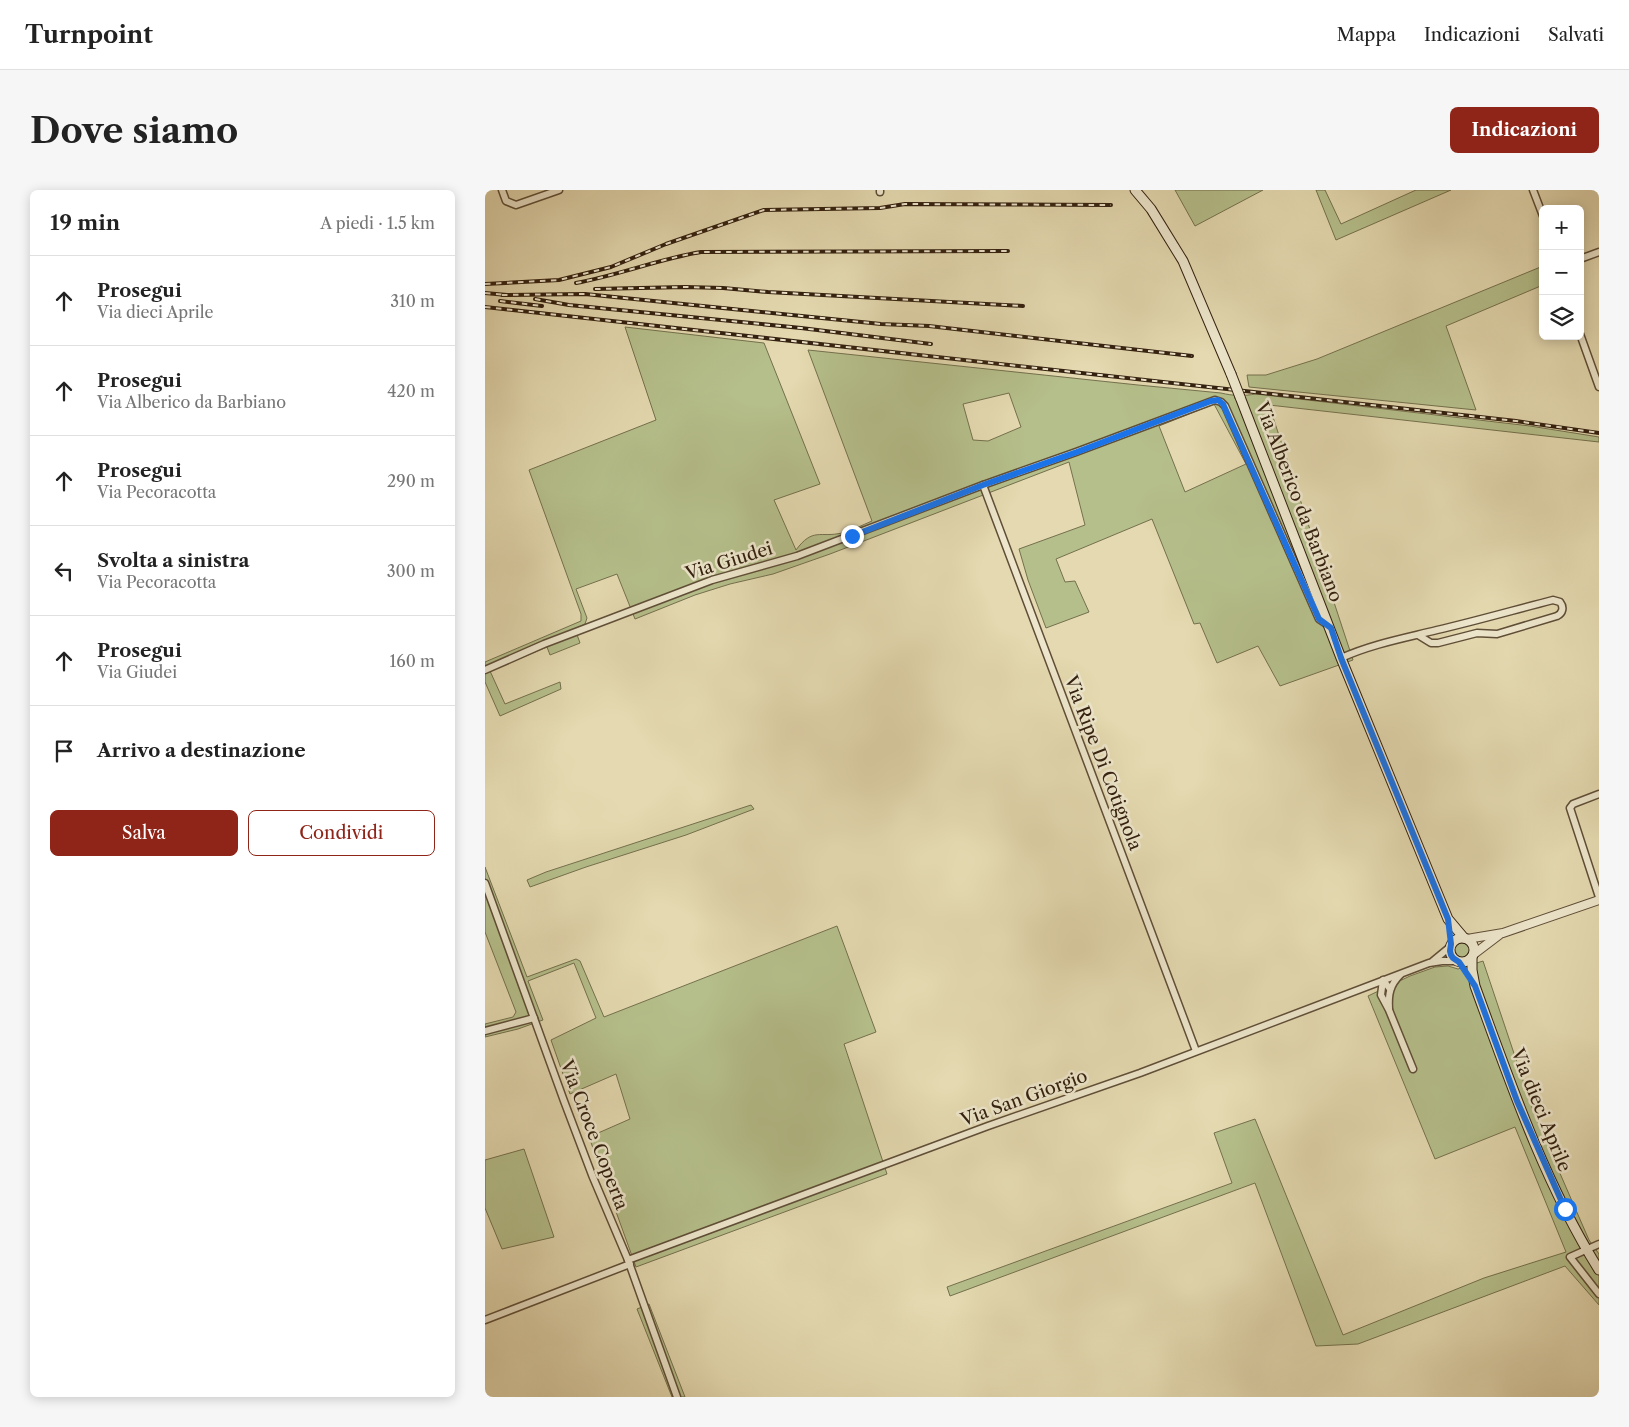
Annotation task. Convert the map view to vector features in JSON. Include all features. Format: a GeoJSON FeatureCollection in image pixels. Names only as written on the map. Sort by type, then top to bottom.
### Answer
{"type":"FeatureCollection","features":[{"type":"Feature","properties":{"kind":"main road","name":"Via Alberico da Barbiano"},"geometry":{"type":"LineString","coordinates":[[1135,190],[1151,209],[1183,261],[1231,374],[1331,628],[1341,658],[1448,919],[1451,945]]}},
{"type":"Feature","properties":{"kind":"main road","name":"Via Alberico da Barbiano"},"geometry":{"type":"LineString","coordinates":[[1448,919],[1466,939]]}},
{"type":"Feature","properties":{"kind":"main road"},"geometry":{"type":"LineString","coordinates":[[1457,939],[1466,939],[1472,944],[1473,955],[1467,962],[1458,962],[1451,955],[1451,945],[1457,939]]}},
{"type":"Feature","properties":{"kind":"main road","name":"Via dieci Aprile"},"geometry":{"type":"LineString","coordinates":[[1473,955],[1472,970],[1475,986],[1517,1101],[1565,1209],[1599,1270]]}},
{"type":"Feature","properties":{"kind":"main road","name":"Via dieci Aprile"},"geometry":{"type":"LineString","coordinates":[[1458,962],[1475,986]]}},
{"type":"Feature","properties":{"kind":"street"},"geometry":{"type":"LineString","coordinates":[[502,190],[507,201],[516,205],[559,190]]}},
{"type":"Feature","properties":{"kind":"street"},"geometry":{"type":"LineString","coordinates":[[1533,190],[1539,206]]}},
{"type":"Feature","properties":{"kind":"street"},"geometry":{"type":"LineString","coordinates":[[1584,258],[1599,252]]}},
{"type":"Feature","properties":{"kind":"street"},"geometry":{"type":"LineString","coordinates":[[1582,340],[1599,387]]}},
{"type":"Feature","properties":{"kind":"street","name":"Via Giudei"},"geometry":{"type":"LineString","coordinates":[[485,670],[544,644],[712,580],[797,556],[1211,401],[1221,402],[1225,406],[1319,619],[1331,628]]}},
{"type":"Feature","properties":{"kind":"street","name":"Via Ripe Di Cotignola"},"geometry":{"type":"LineString","coordinates":[[983,485],[1196,1051]]}},
{"type":"Feature","properties":{"kind":"street"},"geometry":{"type":"LineString","coordinates":[[1341,658],[1361,649],[1553,600],[1560,602],[1563,607],[1557,616],[1497,634],[1477,633],[1437,643],[1418,635]]}},
{"type":"Feature","properties":{"kind":"street"},"geometry":{"type":"LineString","coordinates":[[1599,794],[1573,804],[1570,810],[1599,896]]}},
{"type":"Feature","properties":{"kind":"street","name":"Via Croce Coperta"},"geometry":{"type":"LineString","coordinates":[[485,883],[567,1110],[629,1262],[677,1397]]}},
{"type":"Feature","properties":{"kind":"street"},"geometry":{"type":"LineString","coordinates":[[1466,939],[1503,933],[1599,900]]}},
{"type":"Feature","properties":{"kind":"street"},"geometry":{"type":"LineString","coordinates":[[1473,955],[1503,933]]}},
{"type":"Feature","properties":{"kind":"street","name":"Via San Giorgio"},"geometry":{"type":"LineString","coordinates":[[1429,963],[1440,956],[1451,945]]}},
{"type":"Feature","properties":{"kind":"street","name":"Via San Giorgio"},"geometry":{"type":"LineString","coordinates":[[485,1320],[629,1262],[1429,963],[1442,960],[1458,962]]}},
{"type":"Feature","properties":{"kind":"street"},"geometry":{"type":"LineString","coordinates":[[1389,1010],[1388,996],[1390,989],[1401,974]]}},
{"type":"Feature","properties":{"kind":"street"},"geometry":{"type":"LineString","coordinates":[[1383,980],[1390,989]]}},
{"type":"Feature","properties":{"kind":"street"},"geometry":{"type":"LineString","coordinates":[[1381,995],[1383,980]]}},
{"type":"Feature","properties":{"kind":"street"},"geometry":{"type":"LineString","coordinates":[[1367,986],[1377,990],[1381,995],[1413,1069]]}},
{"type":"Feature","properties":{"kind":"street"},"geometry":{"type":"LineString","coordinates":[[485,1031],[534,1018]]}},
{"type":"Feature","properties":{"kind":"street"},"geometry":{"type":"LineString","coordinates":[[1599,1244],[1570,1257],[1599,1294]]}},
{"type":"Feature","properties":{"kind":"green space"},"geometry":{"type":"Polygon","coordinates":[[[1175,190],[1263,190],[1195,226],[1175,190]]]}},
{"type":"Feature","properties":{"kind":"green space"},"geometry":{"type":"Polygon","coordinates":[[[1316,190],[1325,190],[1341,224],[1416,190],[1451,190],[1336,240],[1316,190]]]}},
{"type":"Feature","properties":{"kind":"green space"},"geometry":{"type":"Polygon","coordinates":[[[1539,268],[1539,287],[1446,326],[1476,410],[1249,387],[1247,375],[1266,375],[1317,359],[1539,268]]]}},
{"type":"Feature","properties":{"kind":"green space"},"geometry":{"type":"Polygon","coordinates":[[[625,327],[764,343],[820,484],[774,500],[796,550],[807,538],[812,536],[846,532],[872,521],[808,350],[1234,395],[1256,394],[1530,426],[1599,437],[1599,442],[1269,405],[1353,660],[1280,686],[1258,646],[1217,663],[1200,623],[1194,624],[1152,519],[1056,559],[1065,582],[1075,581],[1089,612],[1046,628],[1028,580],[1019,549],[1085,525],[1069,462],[830,554],[773,574],[730,584],[695,595],[635,619],[617,574],[576,589],[587,618],[585,624],[575,629],[580,643],[550,655],[547,647],[490,671],[505,704],[560,682],[561,689],[500,716],[485,682],[485,662],[581,621],[581,614],[529,470],[656,420],[625,327]],[[1009,393],[963,404],[973,440],[988,441],[1021,427],[1009,393]],[[1214,404],[1159,426],[1185,492],[1246,464],[1214,404]]]}},
{"type":"Feature","properties":{"kind":"green space"},"geometry":{"type":"Polygon","coordinates":[[[751,805],[754,809],[686,835],[530,887],[527,880],[546,872],[751,805]]]}},
{"type":"Feature","properties":{"kind":"green space"},"geometry":{"type":"Polygon","coordinates":[[[485,867],[527,977],[576,959],[580,961],[604,1017],[837,926],[876,1032],[844,1044],[887,1174],[636,1267],[589,1137],[630,1119],[616,1074],[570,1094],[551,1040],[596,1018],[574,963],[528,981],[543,1020],[518,1029],[485,1037],[485,1024],[513,1017],[516,1012],[485,932],[485,867]]]}},
{"type":"Feature","properties":{"kind":"green space"},"geometry":{"type":"Polygon","coordinates":[[[1462,943],[1470,951],[1462,959],[1454,951],[1462,943]]]}},
{"type":"Feature","properties":{"kind":"green space"},"geometry":{"type":"Polygon","coordinates":[[[1483,961],[1535,1116],[1589,1240],[1599,1254],[1599,1305],[1565,1266],[1358,1344],[1316,1346],[1255,1183],[950,1296],[947,1287],[1232,1183],[1214,1133],[1255,1119],[1343,1335],[1484,1278],[1566,1252],[1515,1127],[1435,1159],[1368,996],[1410,976],[1435,967],[1448,966],[1458,969],[1483,961]]]}},
{"type":"Feature","properties":{"kind":"green space"},"geometry":{"type":"Polygon","coordinates":[[[524,1149],[554,1237],[502,1249],[485,1208],[485,1160],[524,1149]]]}},
{"type":"Feature","properties":{"kind":"green space"},"geometry":{"type":"Polygon","coordinates":[[[649,1304],[685,1397],[672,1397],[637,1309],[649,1304]]]}},
{"type":"Feature","properties":{"kind":"railway"},"geometry":{"type":"LineString","coordinates":[[485,284],[559,280],[611,267],[666,244],[764,210],[880,208],[905,204],[1111,205]]}},
{"type":"Feature","properties":{"kind":"railway"},"geometry":{"type":"LineString","coordinates":[[576,283],[701,252],[1008,251]]}},
{"type":"Feature","properties":{"kind":"railway"},"geometry":{"type":"LineString","coordinates":[[595,289],[723,288],[1023,306]]}},
{"type":"Feature","properties":{"kind":"railway"},"geometry":{"type":"LineString","coordinates":[[485,293],[507,295]]}},
{"type":"Feature","properties":{"kind":"railway"},"geometry":{"type":"LineString","coordinates":[[502,295],[585,294],[881,324],[929,326],[1192,356]]}},
{"type":"Feature","properties":{"kind":"railway"},"geometry":{"type":"LineString","coordinates":[[535,299],[569,305],[801,328],[931,344]]}},
{"type":"Feature","properties":{"kind":"railway"},"geometry":{"type":"LineString","coordinates":[[500,301],[542,306]]}},
{"type":"Feature","properties":{"kind":"railway"},"geometry":{"type":"LineString","coordinates":[[485,307],[1516,421],[1599,433]]}},
{"type":"Feature","properties":{"kind":"route"},"geometry":{"type":"LineString","coordinates":[[852,536],[903,515],[1211,401],[1218,400],[1221,402],[1225,406],[1319,619],[1331,628],[1341,658],[1448,919],[1451,955],[1459,962],[1475,986],[1517,1101],[1565,1209]]}}]}
